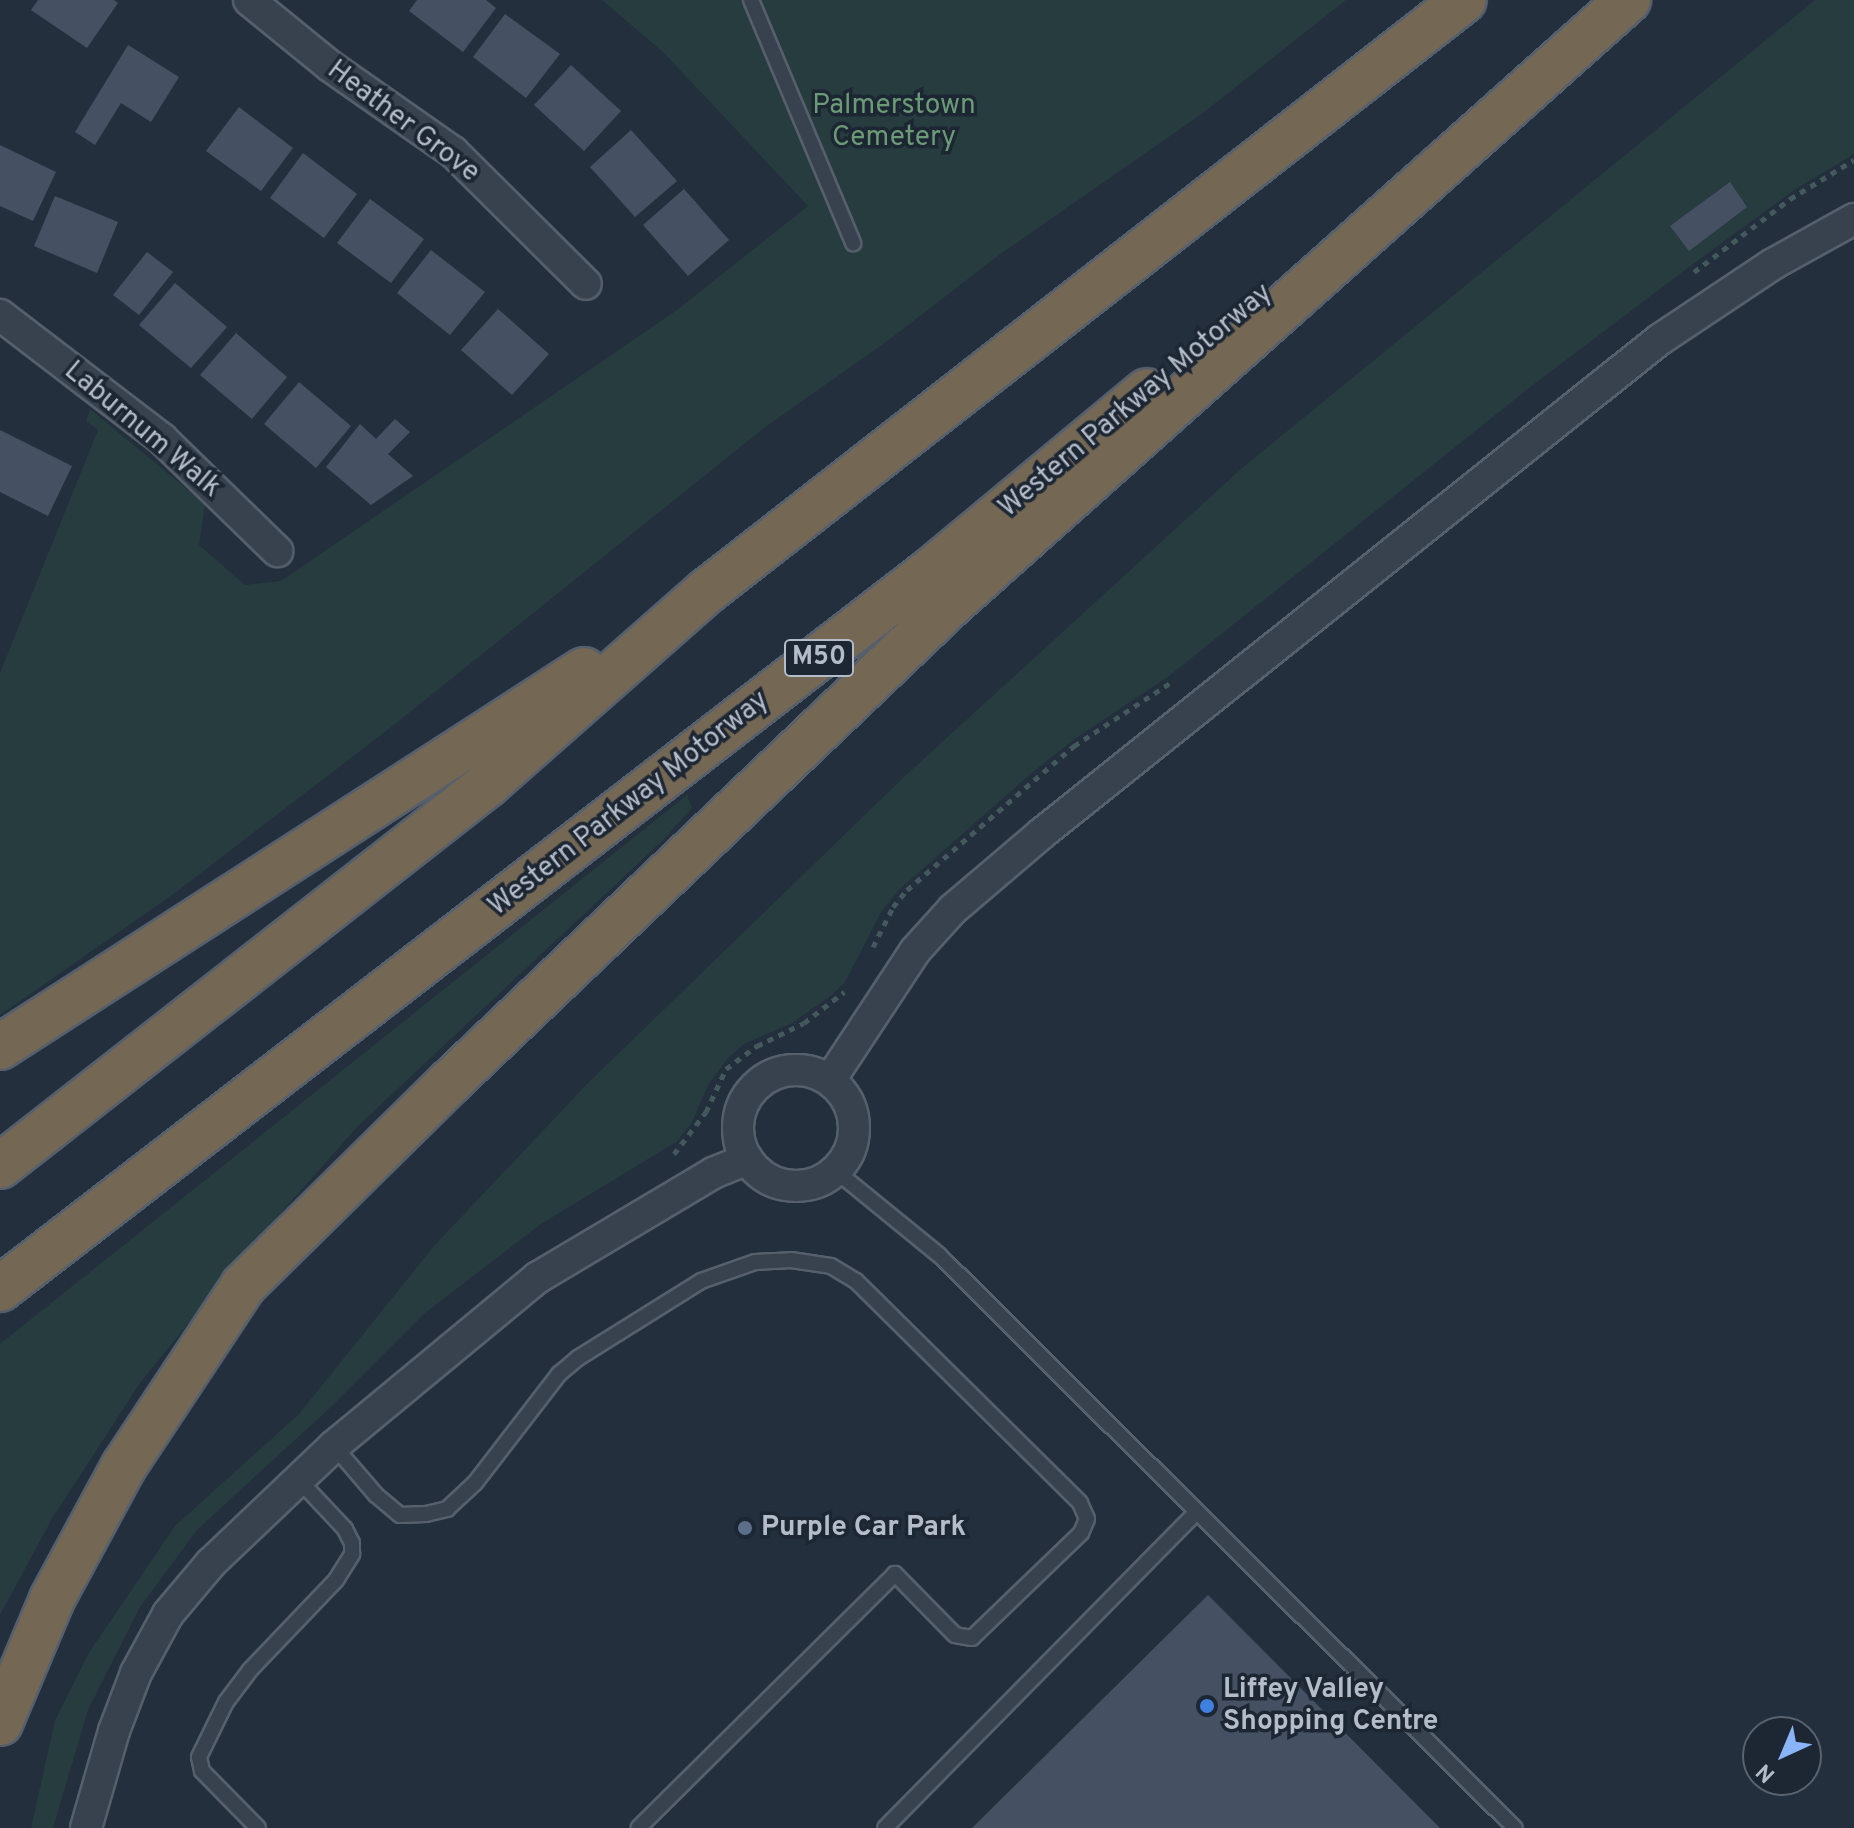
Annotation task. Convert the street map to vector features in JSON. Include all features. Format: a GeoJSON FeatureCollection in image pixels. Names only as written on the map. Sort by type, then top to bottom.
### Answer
{"type":"FeatureCollection","features":[{"type":"Feature","properties":{"kind":"highway"},"geometry":{"type":"LineString","coordinates":[[0,1166],[488,784],[707,591],[1464,0]]}},
{"type":"Feature","properties":{"kind":"highway","name":"Western Parkway Motorway"},"geometry":{"type":"LineString","coordinates":[[0,1289],[929,572],[1617,0]]}},
{"type":"Feature","properties":{"kind":"highway"},"geometry":{"type":"LineString","coordinates":[[0,1723],[52,1599],[124,1466],[243,1286],[484,1049],[918,635],[1628,0]]}},
{"type":"Feature","properties":{"kind":"highway"},"geometry":{"type":"LineString","coordinates":[[0,1047],[707,591]]}},
{"type":"Feature","properties":{"kind":"street","name":"Heather Grove"},"geometry":{"type":"LineString","coordinates":[[249,0],[330,66],[453,152],[586,284]]}},
{"type":"Feature","properties":{"kind":"street"},"geometry":{"type":"LineString","coordinates":[[830,1080],[915,951],[953,909],[1030,844],[1659,340],[1773,264],[1854,219]]}},
{"type":"Feature","properties":{"kind":"street","name":"Laburnum Walk"},"geometry":{"type":"LineString","coordinates":[[0,315],[162,439],[277,551]]}},
{"type":"Feature","properties":{"kind":"street"},"geometry":{"type":"LineString","coordinates":[[792,1070],[811,1071],[830,1080],[844,1094],[852,1111],[855,1130],[851,1149],[836,1171],[810,1185],[792,1186],[759,1173],[747,1159],[739,1140],[738,1121],[744,1102],[756,1086],[772,1075],[792,1070]]}},
{"type":"Feature","properties":{"kind":"street"},"geometry":{"type":"LineString","coordinates":[[86,1828],[114,1731],[136,1673],[168,1614],[211,1563],[334,1446],[537,1278],[713,1173],[747,1159]]}},
{"type":"Feature","properties":{"kind":"lane"},"geometry":{"type":"LineString","coordinates":[[751,0],[853,243]]}},
{"type":"Feature","properties":{"kind":"lane"},"geometry":{"type":"LineString","coordinates":[[836,1171],[939,1255],[1515,1828]]}},
{"type":"Feature","properties":{"kind":"lane"},"geometry":{"type":"LineString","coordinates":[[334,1446],[376,1495],[400,1515],[447,1509],[475,1483],[549,1385],[578,1358],[701,1281],[755,1262],[791,1260],[831,1266],[856,1281],[1080,1503],[1087,1519],[1081,1533],[972,1638],[955,1635],[895,1574],[638,1828]]}},
{"type":"Feature","properties":{"kind":"lane"},"geometry":{"type":"LineString","coordinates":[[258,1828],[202,1771],[199,1757],[226,1702],[250,1670],[336,1580],[352,1554],[352,1543],[345,1529],[298,1479]]}},
{"type":"Feature","properties":{"kind":"lane"},"geometry":{"type":"LineString","coordinates":[[885,1828],[1196,1513]]}},
{"type":"Feature","properties":{"kind":"green space","name":"Palmerstown Cemetery"},"geometry":{"type":"Polygon","coordinates":[[[602,0],[1346,0],[1203,113],[999,255],[890,339],[764,428],[390,728],[175,893],[0,1015],[0,673],[98,430],[86,421],[90,409],[205,504],[199,545],[245,585],[281,581],[677,310],[808,206],[663,52],[602,0]]]}},
{"type":"Feature","properties":{"kind":"green space"},"geometry":{"type":"Polygon","coordinates":[[[1815,0],[1854,0],[1854,154],[1794,190],[1685,270],[1529,388],[1169,676],[1076,738],[1034,771],[900,889],[881,912],[845,982],[832,995],[792,1023],[744,1044],[728,1058],[708,1085],[691,1124],[676,1142],[541,1224],[425,1313],[333,1405],[197,1530],[140,1607],[88,1710],[53,1828],[31,1828],[55,1721],[90,1651],[175,1526],[299,1414],[434,1246],[587,1084],[904,777],[1241,469],[1815,0]]]}},
{"type":"Feature","properties":{"kind":"green space"},"geometry":{"type":"Polygon","coordinates":[[[687,795],[692,808],[663,840],[358,1126],[243,1256],[140,1383],[53,1517],[0,1615],[0,1344],[687,795]]]}},
{"type":"Feature","properties":{"kind":"building"},"geometry":{"type":"Polygon","coordinates":[[[38,0],[114,0],[118,3],[87,48],[31,10],[38,0]]]}},
{"type":"Feature","properties":{"kind":"building"},"geometry":{"type":"Polygon","coordinates":[[[417,0],[486,0],[496,8],[463,52],[409,11],[417,0]]]}},
{"type":"Feature","properties":{"kind":"building"},"geometry":{"type":"Polygon","coordinates":[[[505,14],[560,54],[526,98],[473,57],[505,14]]]}},
{"type":"Feature","properties":{"kind":"building"},"geometry":{"type":"Polygon","coordinates":[[[128,45],[179,77],[151,122],[121,103],[95,145],[75,132],[128,45]]]}},
{"type":"Feature","properties":{"kind":"building"},"geometry":{"type":"Polygon","coordinates":[[[571,65],[621,111],[584,151],[534,105],[571,65]]]}},
{"type":"Feature","properties":{"kind":"building"},"geometry":{"type":"Polygon","coordinates":[[[239,107],[293,148],[261,191],[206,151],[239,107]]]}},
{"type":"Feature","properties":{"kind":"building"},"geometry":{"type":"Polygon","coordinates":[[[631,130],[677,181],[635,217],[590,167],[631,130]]]}},
{"type":"Feature","properties":{"kind":"building"},"geometry":{"type":"Polygon","coordinates":[[[0,145],[56,172],[33,221],[0,206],[0,145]]]}},
{"type":"Feature","properties":{"kind":"building"},"geometry":{"type":"Polygon","coordinates":[[[303,153],[357,194],[324,238],[270,198],[303,153]]]}},
{"type":"Feature","properties":{"kind":"building"},"geometry":{"type":"Polygon","coordinates":[[[1730,182],[1747,207],[1689,251],[1670,226],[1730,182]]]}},
{"type":"Feature","properties":{"kind":"building"},"geometry":{"type":"Polygon","coordinates":[[[684,189],[729,240],[688,276],[643,225],[684,189]]]}},
{"type":"Feature","properties":{"kind":"building"},"geometry":{"type":"Polygon","coordinates":[[[55,196],[118,222],[97,273],[34,246],[55,196]]]}},
{"type":"Feature","properties":{"kind":"building"},"geometry":{"type":"Polygon","coordinates":[[[370,199],[424,239],[391,283],[337,243],[370,199]]]}},
{"type":"Feature","properties":{"kind":"building"},"geometry":{"type":"Polygon","coordinates":[[[431,250],[485,292],[450,335],[397,293],[431,250]]]}},
{"type":"Feature","properties":{"kind":"building"},"geometry":{"type":"Polygon","coordinates":[[[147,252],[173,272],[139,315],[113,295],[147,252]]]}},
{"type":"Feature","properties":{"kind":"building"},"geometry":{"type":"Polygon","coordinates":[[[175,283],[227,327],[191,368],[139,325],[175,283]]]}},
{"type":"Feature","properties":{"kind":"building"},"geometry":{"type":"Polygon","coordinates":[[[498,309],[549,354],[512,395],[461,350],[498,309]]]}},
{"type":"Feature","properties":{"kind":"building"},"geometry":{"type":"Polygon","coordinates":[[[236,333],[287,377],[252,419],[200,375],[236,333]]]}},
{"type":"Feature","properties":{"kind":"building"},"geometry":{"type":"Polygon","coordinates":[[[299,382],[351,426],[316,468],[264,424],[299,382]]]}},
{"type":"Feature","properties":{"kind":"building"},"geometry":{"type":"Polygon","coordinates":[[[395,419],[410,432],[388,454],[413,476],[371,505],[326,467],[360,424],[376,439],[395,419]]]}},
{"type":"Feature","properties":{"kind":"building"},"geometry":{"type":"Polygon","coordinates":[[[0,430],[72,466],[48,516],[0,492],[0,430]]]}},
{"type":"Feature","properties":{"kind":"building","name":"Liffey Valley Shopping Centre"},"geometry":{"type":"Polygon","coordinates":[[[1208,1595],[1440,1828],[972,1828],[1208,1595]]]}},
{"type":"Feature","properties":{"kind":"place","name":"Purple Car Park"},"geometry":{"type":"Point","coordinates":[745,1528]}},
{"type":"Feature","properties":{"kind":"place","name":"Liffey Valley Shopping Centre"},"geometry":{"type":"Point","coordinates":[1207,1706]}}]}
